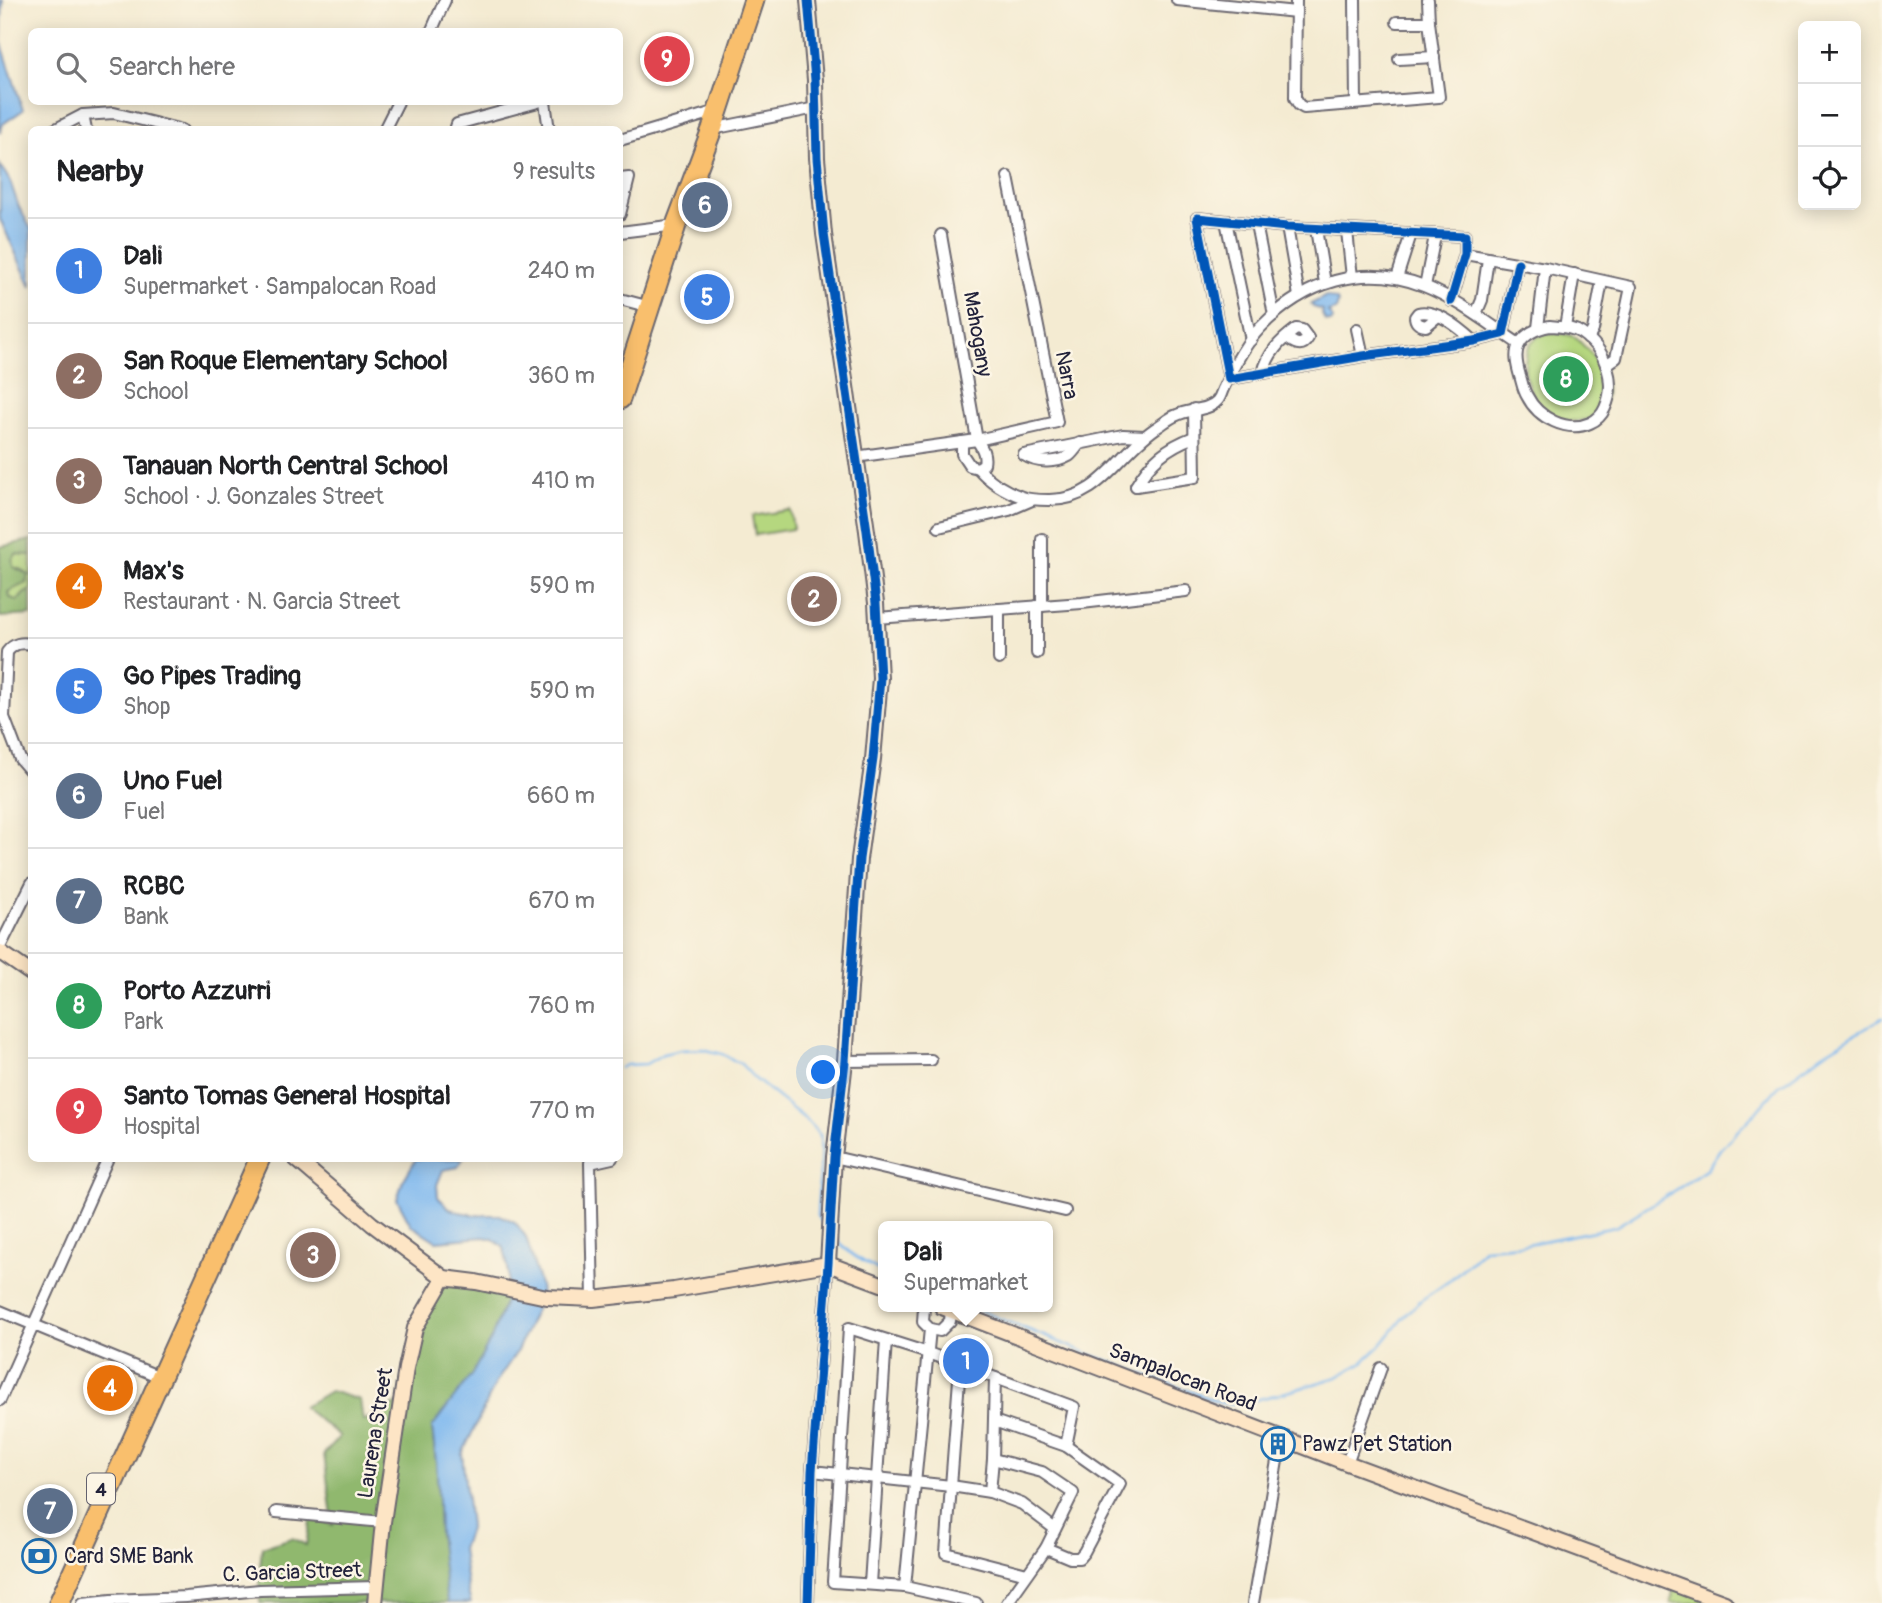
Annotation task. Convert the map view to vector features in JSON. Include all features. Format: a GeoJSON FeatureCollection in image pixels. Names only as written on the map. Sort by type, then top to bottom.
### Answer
{"type":"FeatureCollection","features":[{"type":"Feature","properties":{"kind":"highway"},"geometry":{"type":"LineString","coordinates":[[623,390],[676,225],[715,120],[754,0]]}},
{"type":"Feature","properties":{"kind":"highway","name":"4"},"geometry":{"type":"LineString","coordinates":[[59,1603],[248,1162]]}},
{"type":"Feature","properties":{"kind":"highway","name":"4"},"geometry":{"type":"LineString","coordinates":[[50,1603],[258,1162]]}},
{"type":"Feature","properties":{"kind":"street"},"geometry":{"type":"LineString","coordinates":[[432,28],[445,0]]}},
{"type":"Feature","properties":{"kind":"street"},"geometry":{"type":"LineString","coordinates":[[808,0],[824,234],[867,531],[877,618],[880,678],[873,759],[859,859],[845,1060],[834,1157],[812,1471],[808,1603]]}},
{"type":"Feature","properties":{"kind":"street"},"geometry":{"type":"LineString","coordinates":[[1177,0],[1250,4],[1296,12]]}},
{"type":"Feature","properties":{"kind":"street"},"geometry":{"type":"LineString","coordinates":[[1296,0],[1295,99],[1304,108],[1440,97],[1428,0]]}},
{"type":"Feature","properties":{"kind":"street"},"geometry":{"type":"LineString","coordinates":[[1355,0],[1356,103]]}},
{"type":"Feature","properties":{"kind":"street"},"geometry":{"type":"LineString","coordinates":[[1398,22],[1429,22]]}},
{"type":"Feature","properties":{"kind":"street"},"geometry":{"type":"LineString","coordinates":[[1399,59],[1434,57]]}},
{"type":"Feature","properties":{"kind":"street"},"geometry":{"type":"LineString","coordinates":[[386,126],[396,105]]}},
{"type":"Feature","properties":{"kind":"street"},"geometry":{"type":"LineString","coordinates":[[456,126],[527,105]]}},
{"type":"Feature","properties":{"kind":"street"},"geometry":{"type":"LineString","coordinates":[[545,105],[548,126]]}},
{"type":"Feature","properties":{"kind":"street"},"geometry":{"type":"LineString","coordinates":[[623,140],[715,120],[816,108]]}},
{"type":"Feature","properties":{"kind":"street"},"geometry":{"type":"LineString","coordinates":[[62,126],[83,115],[114,113],[166,126]]}},
{"type":"Feature","properties":{"kind":"street"},"geometry":{"type":"LineString","coordinates":[[83,115],[85,126]]}},
{"type":"Feature","properties":{"kind":"street","name":"Narra"},"geometry":{"type":"LineString","coordinates":[[855,457],[977,440],[1057,422],[1008,177]]}},
{"type":"Feature","properties":{"kind":"street"},"geometry":{"type":"LineString","coordinates":[[623,179],[629,178],[623,202]]}},
{"type":"Feature","properties":{"kind":"street"},"geometry":{"type":"LineString","coordinates":[[1228,379],[1197,218],[1316,229],[1465,236],[1465,254],[1451,301]]}},
{"type":"Feature","properties":{"kind":"street"},"geometry":{"type":"LineString","coordinates":[[1226,221],[1251,340]]}},
{"type":"Feature","properties":{"kind":"street"},"geometry":{"type":"LineString","coordinates":[[1256,224],[1274,315]]}},
{"type":"Feature","properties":{"kind":"street"},"geometry":{"type":"LineString","coordinates":[[623,232],[676,225]]}},
{"type":"Feature","properties":{"kind":"street"},"geometry":{"type":"LineString","coordinates":[[1287,227],[1299,296]]}},
{"type":"Feature","properties":{"kind":"street"},"geometry":{"type":"LineString","coordinates":[[1316,229],[1325,283]]}},
{"type":"Feature","properties":{"kind":"street"},"geometry":{"type":"LineString","coordinates":[[1347,231],[1352,276]]}},
{"type":"Feature","properties":{"kind":"street"},"geometry":{"type":"LineString","coordinates":[[1397,278],[1411,234]]}},
{"type":"Feature","properties":{"kind":"street","name":"Mahogany"},"geometry":{"type":"LineString","coordinates":[[942,235],[977,440]]}},
{"type":"Feature","properties":{"kind":"street"},"geometry":{"type":"LineString","coordinates":[[1425,286],[1435,236]]}},
{"type":"Feature","properties":{"kind":"street"},"geometry":{"type":"LineString","coordinates":[[1465,254],[1630,287],[1616,358],[1606,366]]}},
{"type":"Feature","properties":{"kind":"street"},"geometry":{"type":"LineString","coordinates":[[1476,314],[1482,300],[1488,259]]}},
{"type":"Feature","properties":{"kind":"street"},"geometry":{"type":"LineString","coordinates":[[1503,334],[1518,263]]}},
{"type":"Feature","properties":{"kind":"street"},"geometry":{"type":"LineString","coordinates":[[1538,328],[1545,268]]}},
{"type":"Feature","properties":{"kind":"street"},"geometry":{"type":"LineString","coordinates":[[1565,327],[1574,274]]}},
{"type":"Feature","properties":{"kind":"street"},"geometry":{"type":"LineString","coordinates":[[977,440],[984,450],[985,458],[981,466],[984,475],[1014,494],[1032,500],[1058,500],[1077,496],[1109,473],[1156,427],[1177,414],[1214,404],[1220,398],[1251,340],[1274,315],[1299,296],[1325,283],[1352,276],[1397,278],[1425,286],[1476,314],[1519,344]]}},
{"type":"Feature","properties":{"kind":"street"},"geometry":{"type":"LineString","coordinates":[[1588,339],[1593,330],[1602,281]]}},
{"type":"Feature","properties":{"kind":"street"},"geometry":{"type":"LineString","coordinates":[[623,300],[650,307]]}},
{"type":"Feature","properties":{"kind":"street"},"geometry":{"type":"LineString","coordinates":[[1437,317],[1451,323],[1474,341]]}},
{"type":"Feature","properties":{"kind":"street"},"geometry":{"type":"LineString","coordinates":[[1565,327],[1588,339],[1610,377],[1610,397],[1601,416],[1590,424],[1570,427],[1553,421],[1535,409],[1526,396],[1516,363],[1519,344],[1538,328],[1565,327]]}},
{"type":"Feature","properties":{"kind":"street"},"geometry":{"type":"LineString","coordinates":[[1357,329],[1363,356]]}},
{"type":"Feature","properties":{"kind":"street"},"geometry":{"type":"LineString","coordinates":[[1228,379],[1363,356],[1474,341],[1503,334]]}},
{"type":"Feature","properties":{"kind":"street"},"geometry":{"type":"LineString","coordinates":[[1263,373],[1276,346],[1286,337]]}},
{"type":"Feature","properties":{"kind":"street"},"geometry":{"type":"LineString","coordinates":[[1194,409],[1195,477],[1136,486],[1157,457],[1176,444],[1194,437]]}},
{"type":"Feature","properties":{"kind":"street"},"geometry":{"type":"LineString","coordinates":[[1080,443],[1123,435],[1145,436]]}},
{"type":"Feature","properties":{"kind":"street"},"geometry":{"type":"LineString","coordinates":[[962,442],[962,454],[970,466],[981,466]]}},
{"type":"Feature","properties":{"kind":"street"},"geometry":{"type":"LineString","coordinates":[[939,527],[1009,510],[1032,500]]}},
{"type":"Feature","properties":{"kind":"street"},"geometry":{"type":"LineString","coordinates":[[1037,653],[1042,539]]}},
{"type":"Feature","properties":{"kind":"street"},"geometry":{"type":"LineString","coordinates":[[877,618],[1082,603],[1186,591]]}},
{"type":"Feature","properties":{"kind":"street"},"geometry":{"type":"LineString","coordinates":[[999,608],[999,659]]}},
{"type":"Feature","properties":{"kind":"street"},"geometry":{"type":"LineString","coordinates":[[28,643],[21,642],[7,652],[4,717],[20,759],[28,768]]}},
{"type":"Feature","properties":{"kind":"street"},"geometry":{"type":"LineString","coordinates":[[28,891],[0,949],[28,971]]}},
{"type":"Feature","properties":{"kind":"street"},"geometry":{"type":"LineString","coordinates":[[845,1060],[931,1060]]}},
{"type":"Feature","properties":{"kind":"street"},"geometry":{"type":"LineString","coordinates":[[834,1157],[1065,1211]]}},
{"type":"Feature","properties":{"kind":"street"},"geometry":{"type":"LineString","coordinates":[[0,1400],[106,1162]]}},
{"type":"Feature","properties":{"kind":"street"},"geometry":{"type":"LineString","coordinates":[[300,1162],[372,1224],[444,1278],[547,1297],[593,1299],[674,1290],[828,1264],[878,1283]]}},
{"type":"Feature","properties":{"kind":"street"},"geometry":{"type":"LineString","coordinates":[[593,1299],[590,1163],[594,1162]]}},
{"type":"Feature","properties":{"kind":"street","name":"Laurena Street"},"geometry":{"type":"LineString","coordinates":[[375,1603],[383,1522],[406,1368],[415,1328],[444,1278]]}},
{"type":"Feature","properties":{"kind":"street"},"geometry":{"type":"LineString","coordinates":[[0,1311],[156,1376]]}},
{"type":"Feature","properties":{"kind":"street"},"geometry":{"type":"LineString","coordinates":[[924,1312],[923,1322],[930,1329],[940,1331],[950,1321],[947,1312]]}},
{"type":"Feature","properties":{"kind":"street","name":"Sampalocan Road"},"geometry":{"type":"LineString","coordinates":[[956,1312],[1346,1463],[1724,1603]]}},
{"type":"Feature","properties":{"kind":"street"},"geometry":{"type":"LineString","coordinates":[[976,1603],[905,1587],[833,1581],[849,1328],[928,1353],[1074,1408],[1066,1446]]}},
{"type":"Feature","properties":{"kind":"street"},"geometry":{"type":"LineString","coordinates":[[905,1587],[930,1329]]}},
{"type":"Feature","properties":{"kind":"street"},"geometry":{"type":"LineString","coordinates":[[870,1584],[886,1340]]}},
{"type":"Feature","properties":{"kind":"street"},"geometry":{"type":"LineString","coordinates":[[960,1366],[946,1553],[1027,1574]]}},
{"type":"Feature","properties":{"kind":"street"},"geometry":{"type":"LineString","coordinates":[[1346,1463],[1381,1368]]}},
{"type":"Feature","properties":{"kind":"street"},"geometry":{"type":"LineString","coordinates":[[990,1492],[995,1378]]}},
{"type":"Feature","properties":{"kind":"street"},"geometry":{"type":"LineString","coordinates":[[994,1421],[1066,1446],[1120,1484],[1079,1558],[1070,1558],[1046,1548]]}},
{"type":"Feature","properties":{"kind":"street"},"geometry":{"type":"LineString","coordinates":[[1253,1603],[1281,1437]]}},
{"type":"Feature","properties":{"kind":"street"},"geometry":{"type":"LineString","coordinates":[[993,1459],[1042,1472],[1073,1493],[1046,1548],[1007,1603]]}},
{"type":"Feature","properties":{"kind":"street"},"geometry":{"type":"LineString","coordinates":[[812,1471],[990,1492],[1022,1504],[1055,1529]]}},
{"type":"Feature","properties":{"kind":"street"},"geometry":{"type":"LineString","coordinates":[[276,1512],[383,1522]]}},
{"type":"Feature","properties":{"kind":"street","name":"C. Garcia Street"},"geometry":{"type":"LineString","coordinates":[[83,1603],[111,1600],[186,1600],[260,1590],[376,1587]]}},
{"type":"Feature","properties":{"kind":"green space"},"geometry":{"type":"Polygon","coordinates":[[[1556,333],[1577,339],[1591,354],[1602,372],[1606,393],[1604,403],[1590,419],[1567,420],[1556,416],[1546,410],[1531,391],[1525,368],[1528,349],[1538,337],[1556,333]]]}},
{"type":"Feature","properties":{"kind":"green space"},"geometry":{"type":"Polygon","coordinates":[[[790,510],[793,529],[755,535],[752,516],[790,510]]]}},
{"type":"Feature","properties":{"kind":"green space"},"geometry":{"type":"Polygon","coordinates":[[[28,541],[28,555],[16,554],[12,560],[13,567],[28,574],[26,583],[8,592],[9,597],[17,601],[28,592],[28,615],[0,617],[0,547],[28,541]]]}},
{"type":"Feature","properties":{"kind":"green space"},"geometry":{"type":"Polygon","coordinates":[[[16,554],[28,555],[28,592],[17,601],[9,597],[8,592],[26,583],[23,570],[13,567],[12,560],[16,554]]]}},
{"type":"Feature","properties":{"kind":"green space"},"geometry":{"type":"Polygon","coordinates":[[[444,1278],[508,1293],[491,1339],[472,1375],[432,1428],[437,1471],[439,1532],[448,1603],[260,1603],[262,1547],[292,1538],[306,1545],[311,1516],[333,1525],[324,1454],[340,1436],[303,1407],[330,1391],[360,1400],[363,1421],[400,1402],[415,1328],[444,1278]]]}},
{"type":"Feature","properties":{"kind":"green space"},"geometry":{"type":"Polygon","coordinates":[[[1674,1585],[1721,1603],[1671,1603],[1674,1585]]]}},
{"type":"Feature","properties":{"kind":"water"},"geometry":{"type":"Polygon","coordinates":[[[0,0],[3,0],[1,41],[23,110],[3,124],[0,133],[0,0]]]}},
{"type":"Feature","properties":{"kind":"water"},"geometry":{"type":"Polygon","coordinates":[[[0,165],[10,181],[28,224],[28,280],[0,219],[0,165]]]}},
{"type":"Feature","properties":{"kind":"water"},"geometry":{"type":"Polygon","coordinates":[[[1326,296],[1338,303],[1336,310],[1328,312],[1333,319],[1331,322],[1325,321],[1323,310],[1311,304],[1326,296]]]}},
{"type":"Feature","properties":{"kind":"water"},"geometry":{"type":"Polygon","coordinates":[[[414,1162],[461,1162],[458,1167],[443,1170],[437,1185],[438,1197],[450,1209],[459,1212],[500,1215],[515,1222],[526,1237],[540,1285],[541,1298],[516,1353],[497,1381],[462,1454],[470,1526],[462,1549],[471,1603],[448,1603],[446,1596],[432,1427],[472,1374],[491,1339],[508,1293],[508,1268],[504,1248],[493,1239],[484,1237],[436,1241],[411,1225],[397,1199],[403,1181],[414,1162]]]}},
{"type":"Feature","properties":{"kind":"waterway"},"geometry":{"type":"LineString","coordinates":[[984,1312],[1221,1403],[1239,1404],[1337,1377],[1363,1362],[1420,1301],[1449,1281],[1485,1248],[1522,1245],[1615,1227],[1679,1188],[1707,1169],[1720,1149],[1779,1086],[1823,1054],[1882,1018]]}},
{"type":"Feature","properties":{"kind":"waterway"},"geometry":{"type":"LineString","coordinates":[[623,1066],[646,1064],[663,1054],[681,1050],[703,1049],[722,1054],[741,1064],[820,1135],[817,1216],[825,1225]]}},
{"type":"Feature","properties":{"kind":"waterway"},"geometry":{"type":"LineString","coordinates":[[836,1238],[852,1254],[878,1270]]}},
{"type":"Feature","properties":{"kind":"cycle path"},"geometry":{"type":"LineString","coordinates":[[808,0],[824,234],[867,531],[876,603],[880,678],[873,759],[859,859],[845,1061],[834,1157],[812,1471],[808,1603]]}},
{"type":"Feature","properties":{"kind":"cycle path"},"geometry":{"type":"LineString","coordinates":[[1451,301],[1465,254],[1465,236],[1287,227],[1197,218],[1229,379],[1363,356],[1474,341],[1503,334],[1518,263]]}},
{"type":"Feature","properties":{"kind":"place","name":"Santo Tomas General Hospital"},"geometry":{"type":"Point","coordinates":[667,59]}},
{"type":"Feature","properties":{"kind":"place","name":"Uno Fuel"},"geometry":{"type":"Point","coordinates":[705,205]}},
{"type":"Feature","properties":{"kind":"place","name":"Go Pipes Trading"},"geometry":{"type":"Point","coordinates":[707,297]}},
{"type":"Feature","properties":{"kind":"place","name":"Porto Azzurri"},"geometry":{"type":"Point","coordinates":[1566,379]}},
{"type":"Feature","properties":{"kind":"place","name":"San Roque Elementary School"},"geometry":{"type":"Point","coordinates":[814,599]}},
{"type":"Feature","properties":{"kind":"place","name":"Tanauan North Central School"},"geometry":{"type":"Point","coordinates":[313,1255]}},
{"type":"Feature","properties":{"kind":"place","name":"Dali"},"geometry":{"type":"Point","coordinates":[966,1361]}},
{"type":"Feature","properties":{"kind":"place","name":"Max's"},"geometry":{"type":"Point","coordinates":[110,1388]}},
{"type":"Feature","properties":{"kind":"place","name":"Pawz Pet Station"},"geometry":{"type":"Point","coordinates":[1278,1444]}},
{"type":"Feature","properties":{"kind":"place","name":"RCBC"},"geometry":{"type":"Point","coordinates":[50,1511]}},
{"type":"Feature","properties":{"kind":"place","name":"Card SME Bank"},"geometry":{"type":"Point","coordinates":[39,1556]}}]}
